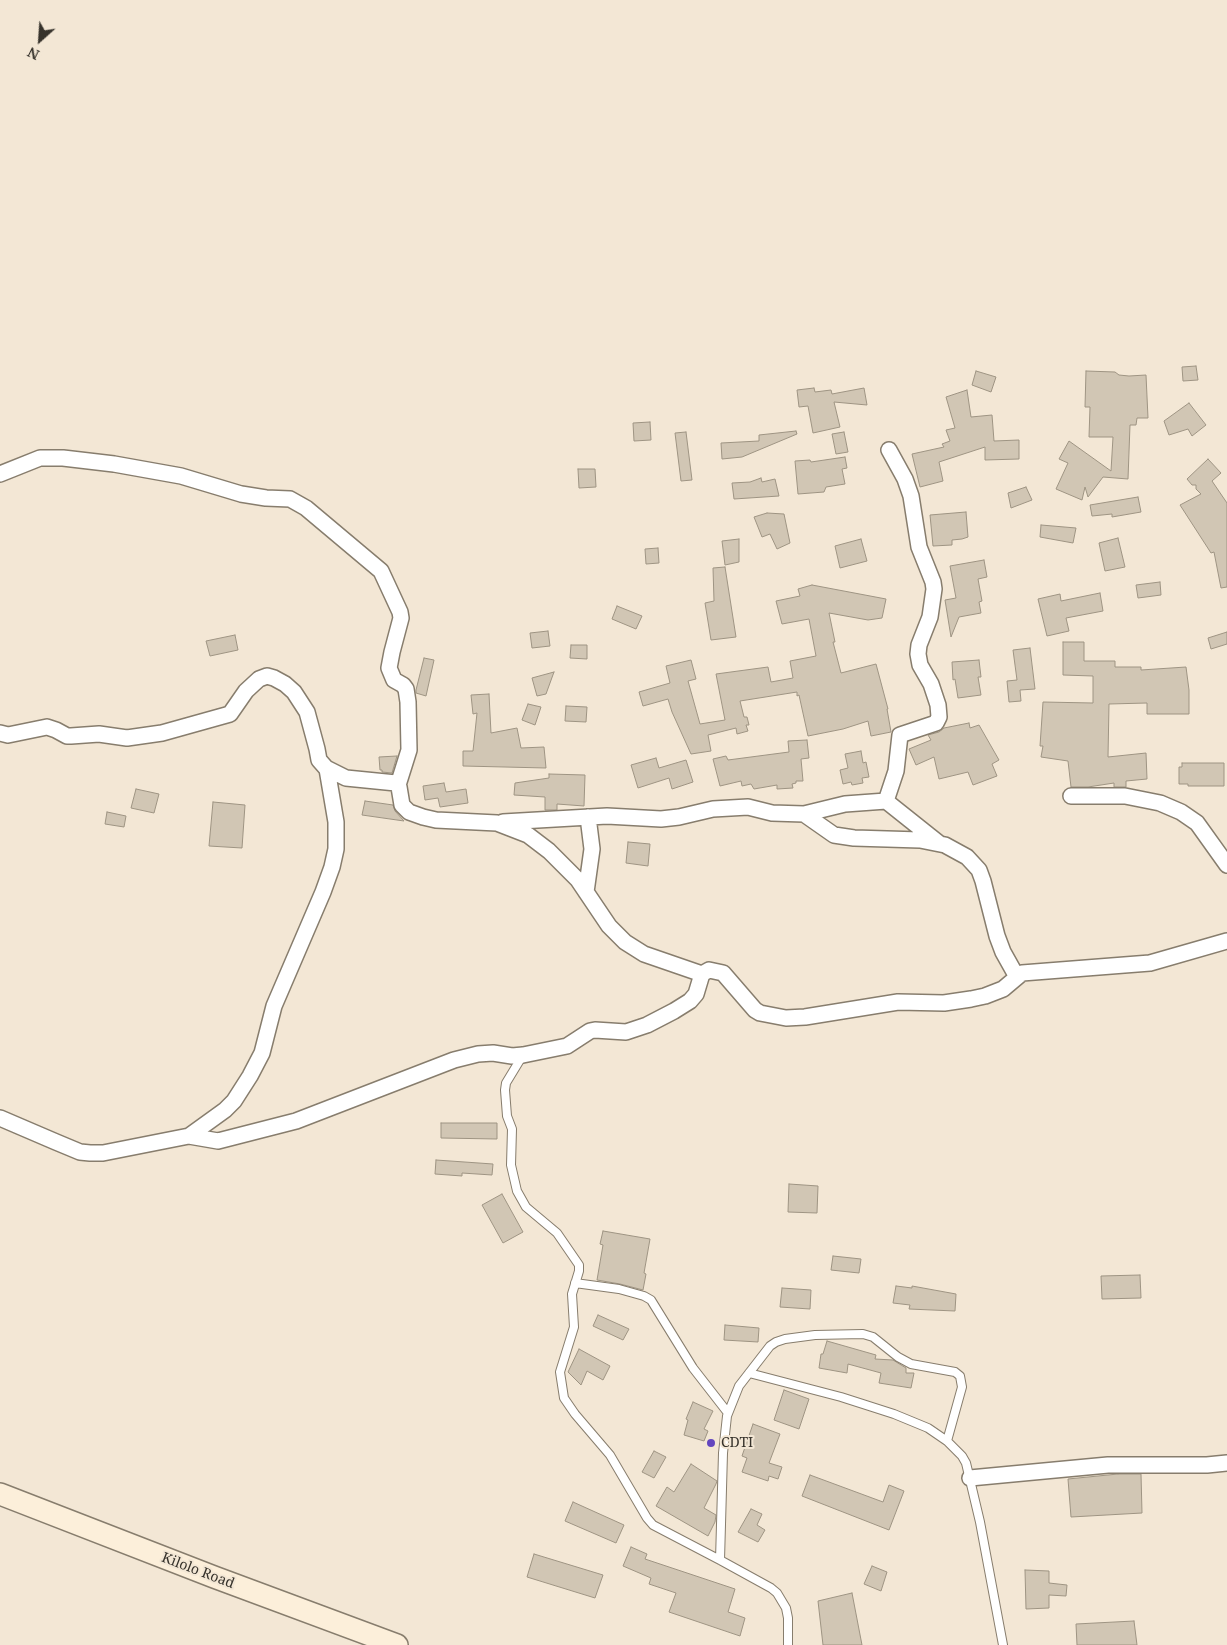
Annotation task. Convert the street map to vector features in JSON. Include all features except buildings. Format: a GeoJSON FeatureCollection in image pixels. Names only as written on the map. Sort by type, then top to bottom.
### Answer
{"type":"FeatureCollection","features":[{"type":"Feature","properties":{"kind":"main road","name":"Kilolo Road"},"geometry":{"type":"LineString","coordinates":[[0,1494],[397,1645]]}},
{"type":"Feature","properties":{"kind":"street"},"geometry":{"type":"LineString","coordinates":[[886,800],[896,771],[900,735],[936,723],[939,717],[938,705],[931,684],[920,665],[918,654],[918,645],[930,616],[934,589],[933,582],[919,547],[911,496],[905,479],[889,450]]}},
{"type":"Feature","properties":{"kind":"street"},"geometry":{"type":"LineString","coordinates":[[0,474],[40,458],[63,458],[114,464],[181,476],[242,494],[290,499],[306,508],[380,571],[400,612],[401,618],[389,668],[394,680],[406,689],[408,702],[409,750],[398,784],[402,805],[409,812],[436,820],[497,822],[606,816],[661,819],[713,809],[748,807],[772,813],[804,814],[845,804],[886,800],[940,844],[966,857],[979,870],[984,882],[996,936],[1017,978]]}},
{"type":"Feature","properties":{"kind":"street"},"geometry":{"type":"LineString","coordinates":[[0,733],[8,735],[47,727],[67,736],[99,734],[127,738],[162,733],[230,714],[246,691],[259,679],[267,676],[285,684],[294,692],[307,712],[319,760],[327,769],[346,778],[398,784]]}},
{"type":"Feature","properties":{"kind":"street"},"geometry":{"type":"LineString","coordinates":[[189,1136],[225,1110],[250,1076],[262,1053],[274,1006],[323,892],[336,848],[336,822],[327,769]]}},
{"type":"Feature","properties":{"kind":"street"},"geometry":{"type":"LineString","coordinates":[[1071,796],[1125,796],[1160,803],[1181,812],[1197,823],[1227,865]]}},
{"type":"Feature","properties":{"kind":"street"},"geometry":{"type":"LineString","coordinates":[[804,814],[834,835],[854,838],[920,840],[940,844]]}},
{"type":"Feature","properties":{"kind":"street"},"geometry":{"type":"LineString","coordinates":[[586,892],[592,849],[588,817]]}},
{"type":"Feature","properties":{"kind":"street"},"geometry":{"type":"LineString","coordinates":[[497,822],[528,835],[542,846],[578,880],[609,926],[625,942],[644,954],[702,974]]}},
{"type":"Feature","properties":{"kind":"street"},"geometry":{"type":"LineString","coordinates":[[0,1118],[80,1152],[103,1152],[189,1136],[218,1141],[296,1121],[454,1060],[478,1054],[523,1055],[568,1046],[590,1031],[626,1032],[647,1025],[690,1001],[696,994],[702,974],[708,970],[723,973],[755,1010],[767,1015],[786,1018],[805,1017],[898,1002],[944,1003],[970,1000],[1003,989],[1022,973],[1150,963],[1227,941]]}},
{"type":"Feature","properties":{"kind":"street"},"geometry":{"type":"LineString","coordinates":[[970,1478],[1108,1465],[1207,1465],[1227,1463]]}},
{"type":"Feature","properties":{"kind":"lane"},"geometry":{"type":"LineString","coordinates":[[523,1055],[506,1083],[505,1090],[507,1116],[512,1129],[511,1165],[513,1177],[517,1192],[524,1205],[557,1233],[579,1265],[572,1294],[574,1327],[560,1372],[564,1398],[575,1414],[610,1454],[654,1525],[777,1593],[788,1618],[788,1645]]}},
{"type":"Feature","properties":{"kind":"lane"},"geometry":{"type":"LineString","coordinates":[[575,1283],[618,1289],[644,1296],[651,1300],[693,1368],[728,1413]]}},
{"type":"Feature","properties":{"kind":"lane"},"geometry":{"type":"LineString","coordinates":[[720,1560],[723,1452],[728,1413],[740,1386],[770,1346],[785,1339],[814,1335],[863,1334],[870,1335],[911,1364],[952,1371],[960,1376],[962,1387],[948,1441]]}},
{"type":"Feature","properties":{"kind":"lane"},"geometry":{"type":"LineString","coordinates":[[749,1373],[841,1397],[894,1414],[928,1428],[948,1441],[966,1463],[980,1522],[1003,1645]]}},
{"type":"Feature","properties":{"kind":"place","name":"CDTI"},"geometry":{"type":"Point","coordinates":[711,1443]}}]}
